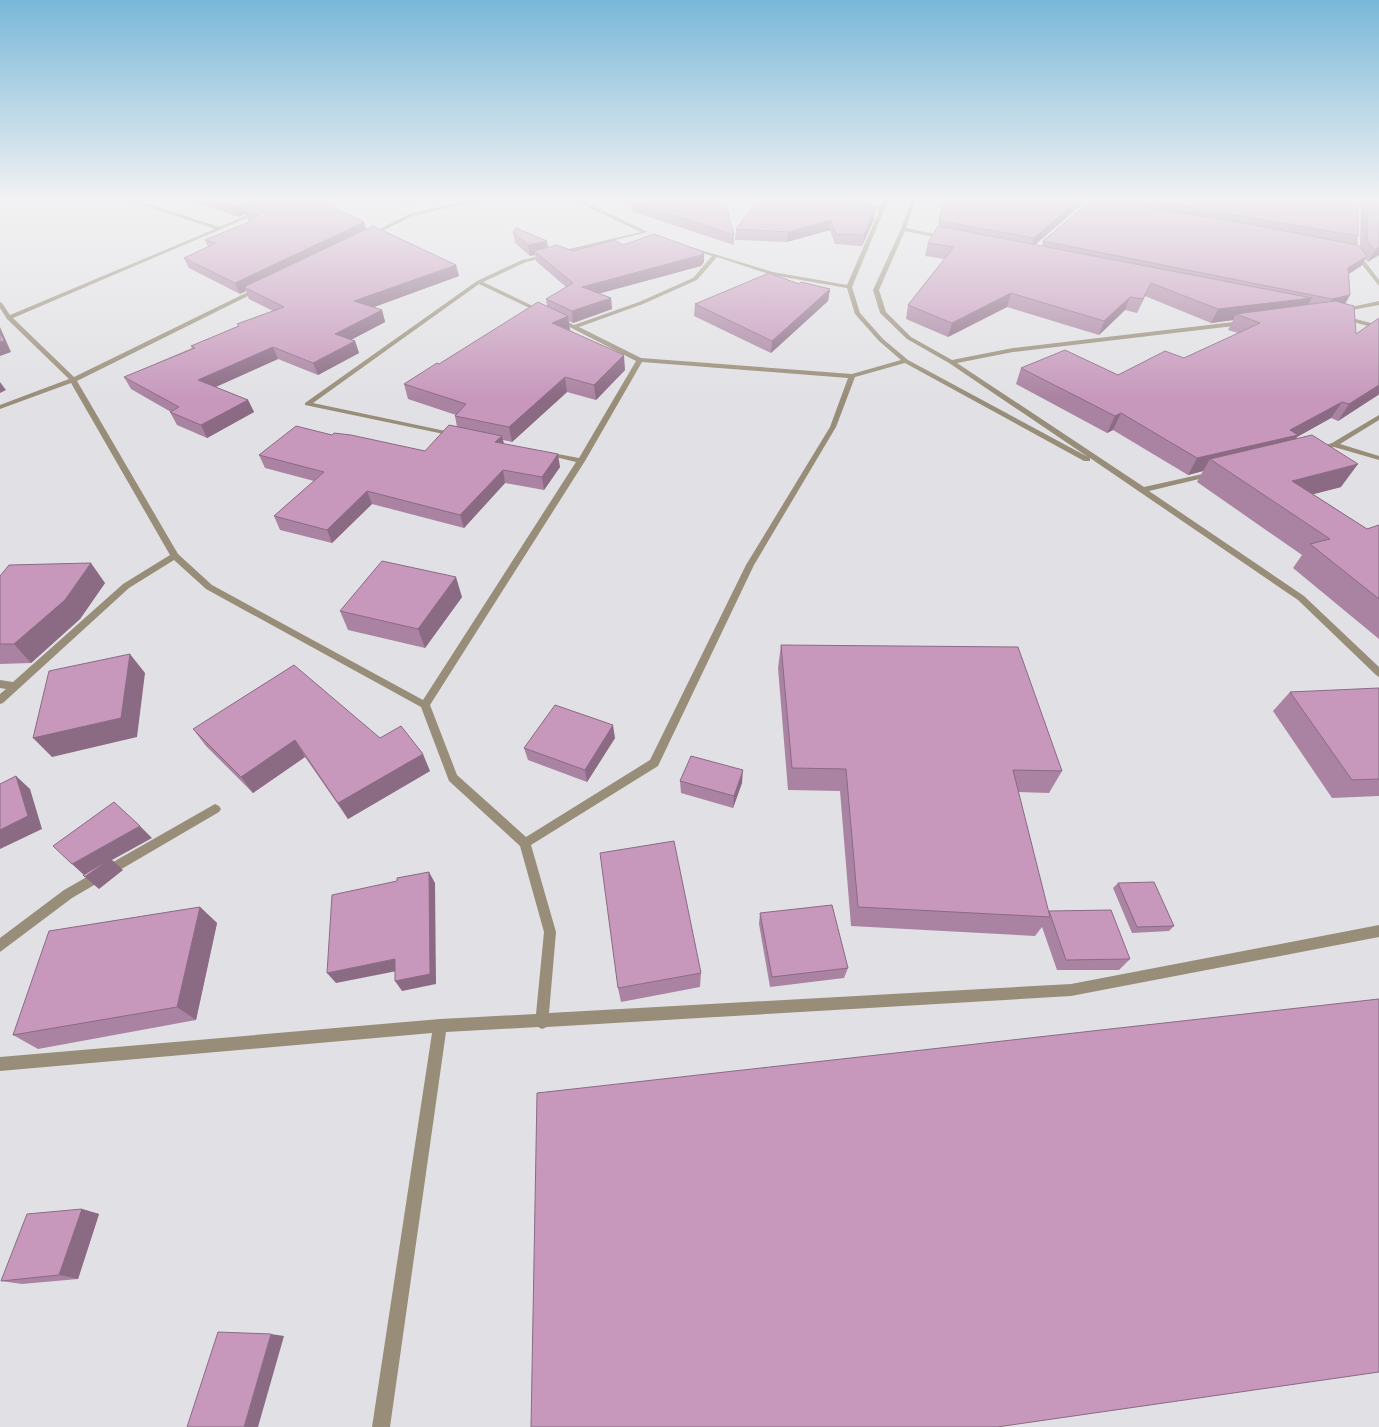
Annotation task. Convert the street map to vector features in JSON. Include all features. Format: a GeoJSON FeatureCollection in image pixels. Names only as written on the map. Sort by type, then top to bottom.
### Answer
{"type":"FeatureCollection","features":[{"type":"Feature","properties":{"kind":"street"},"geometry":{"type":"LineString","coordinates":[[9,318],[136,265]]}},
{"type":"Feature","properties":{"kind":"street"},"geometry":{"type":"LineString","coordinates":[[463,437],[307,404],[479,282],[516,265]]}},
{"type":"Feature","properties":{"kind":"street"},"geometry":{"type":"LineString","coordinates":[[574,327],[641,303],[695,279],[708,265]]}},
{"type":"Feature","properties":{"kind":"street"},"geometry":{"type":"LineString","coordinates":[[744,265],[772,273],[849,287]]}},
{"type":"Feature","properties":{"kind":"street"},"geometry":{"type":"LineString","coordinates":[[859,265],[849,287],[857,313],[881,340],[906,361],[1143,490],[1220,472]]}},
{"type":"Feature","properties":{"kind":"street"},"geometry":{"type":"LineString","coordinates":[[887,265],[876,290],[883,313],[909,338],[951,362],[1301,598],[1379,673]]}},
{"type":"Feature","properties":{"kind":"street"},"geometry":{"type":"LineString","coordinates":[[1364,265],[1379,284]]}},
{"type":"Feature","properties":{"kind":"street"},"geometry":{"type":"LineString","coordinates":[[479,282],[640,360],[852,376],[906,361]]}},
{"type":"Feature","properties":{"kind":"street"},"geometry":{"type":"LineString","coordinates":[[0,407],[73,380],[269,284]]}},
{"type":"Feature","properties":{"kind":"street"},"geometry":{"type":"LineString","coordinates":[[1379,303],[1336,314],[1379,327]]}},
{"type":"Feature","properties":{"kind":"street"},"geometry":{"type":"LineString","coordinates":[[0,304],[9,318],[73,380],[175,556],[209,587],[425,705],[452,778],[525,843],[550,932],[542,1022]]}},
{"type":"Feature","properties":{"kind":"street"},"geometry":{"type":"LineString","coordinates":[[951,362],[1013,350],[1248,322]]}},
{"type":"Feature","properties":{"kind":"street"},"geometry":{"type":"LineString","coordinates":[[425,705],[581,461],[640,360]]}},
{"type":"Feature","properties":{"kind":"street"},"geometry":{"type":"LineString","coordinates":[[525,843],[654,763],[750,565],[833,427],[852,376]]}},
{"type":"Feature","properties":{"kind":"street"},"geometry":{"type":"LineString","coordinates":[[1305,452],[1334,445],[1379,417]]}},
{"type":"Feature","properties":{"kind":"street"},"geometry":{"type":"LineString","coordinates":[[1334,445],[1379,458]]}},
{"type":"Feature","properties":{"kind":"street"},"geometry":{"type":"LineString","coordinates":[[542,453],[581,461]]}},
{"type":"Feature","properties":{"kind":"street"},"geometry":{"type":"LineString","coordinates":[[0,700],[126,586],[175,556]]}},
{"type":"Feature","properties":{"kind":"street"},"geometry":{"type":"LineString","coordinates":[[0,684],[14,686]]}},
{"type":"Feature","properties":{"kind":"street"},"geometry":{"type":"LineString","coordinates":[[0,946],[68,894],[215,808]]}},
{"type":"Feature","properties":{"kind":"street"},"geometry":{"type":"LineString","coordinates":[[0,1064],[440,1026],[542,1022],[1071,990],[1379,931]]}},
{"type":"Feature","properties":{"kind":"street"},"geometry":{"type":"LineString","coordinates":[[381,1427],[440,1026]]}},
{"type":"Feature","properties":{"kind":"building"},"geometry":{"type":"Polygon","coordinates":[[[197,265],[274,265],[235,283],[197,265]]]}},
{"type":"Feature","properties":{"kind":"building"},"geometry":{"type":"Polygon","coordinates":[[[291,265],[456,265],[354,301],[382,310],[335,334],[355,341],[313,363],[273,347],[198,380],[248,400],[201,425],[170,412],[179,407],[124,377],[195,348],[191,346],[239,326],[237,324],[284,307],[244,287],[291,265]]]}},
{"type":"Feature","properties":{"kind":"building"},"geometry":{"type":"Polygon","coordinates":[[[551,265],[665,265],[582,287],[611,298],[572,311],[546,299],[573,283],[551,265]]]}},
{"type":"Feature","properties":{"kind":"building"},"geometry":{"type":"Polygon","coordinates":[[[940,265],[1138,265],[1312,298],[1218,309],[1151,283],[1143,299],[1130,297],[1104,321],[1011,293],[952,323],[908,305],[940,265]]]}},
{"type":"Feature","properties":{"kind":"building"},"geometry":{"type":"Polygon","coordinates":[[[1161,265],[1353,265],[1348,268],[1350,295],[1332,299],[1161,265]]]}},
{"type":"Feature","properties":{"kind":"building"},"geometry":{"type":"Polygon","coordinates":[[[769,273],[799,284],[801,282],[830,289],[772,341],[695,304],[769,273]]]}},
{"type":"Feature","properties":{"kind":"building"},"geometry":{"type":"Polygon","coordinates":[[[1335,301],[1354,306],[1356,334],[1379,318],[1379,385],[1349,404],[1342,402],[1290,430],[1298,435],[1197,458],[1121,413],[1115,416],[1021,368],[1065,350],[1118,375],[1165,351],[1184,358],[1260,323],[1236,314],[1335,301]]]}},
{"type":"Feature","properties":{"kind":"building"},"geometry":{"type":"Polygon","coordinates":[[[538,302],[568,316],[552,323],[624,355],[594,385],[565,377],[509,427],[455,416],[466,404],[404,384],[437,363],[439,364],[538,302]]]}},
{"type":"Feature","properties":{"kind":"building"},"geometry":{"type":"Polygon","coordinates":[[[0,332],[4,341],[0,342],[0,332]]]}},
{"type":"Feature","properties":{"kind":"building"},"geometry":{"type":"Polygon","coordinates":[[[449,425],[502,436],[495,442],[558,454],[542,477],[503,470],[460,515],[367,491],[327,530],[274,516],[324,472],[259,455],[296,426],[332,435],[334,433],[351,435],[425,451],[449,425]]]}},
{"type":"Feature","properties":{"kind":"building"},"geometry":{"type":"Polygon","coordinates":[[[1312,435],[1358,464],[1292,481],[1367,529],[1379,525],[1379,599],[1310,544],[1330,539],[1210,459],[1312,435]]]}},
{"type":"Feature","properties":{"kind":"building"},"geometry":{"type":"Polygon","coordinates":[[[382,561],[456,577],[418,629],[340,611],[382,561]]]}},
{"type":"Feature","properties":{"kind":"building"},"geometry":{"type":"Polygon","coordinates":[[[91,563],[65,600],[14,644],[0,644],[0,576],[9,565],[91,563]]]}},
{"type":"Feature","properties":{"kind":"building"},"geometry":{"type":"Polygon","coordinates":[[[781,645],[1018,647],[1062,771],[1013,770],[1050,917],[858,907],[846,769],[792,768],[781,645]]]}},
{"type":"Feature","properties":{"kind":"building"},"geometry":{"type":"Polygon","coordinates":[[[130,654],[121,718],[33,738],[49,671],[130,654]]]}},
{"type":"Feature","properties":{"kind":"building"},"geometry":{"type":"Polygon","coordinates":[[[294,665],[380,738],[401,726],[423,754],[338,803],[295,740],[241,777],[193,729],[294,665]]]}},
{"type":"Feature","properties":{"kind":"building"},"geometry":{"type":"Polygon","coordinates":[[[1379,688],[1379,779],[1352,780],[1290,692],[1379,688]]]}},
{"type":"Feature","properties":{"kind":"building"},"geometry":{"type":"Polygon","coordinates":[[[555,705],[613,725],[585,770],[524,748],[555,705]]]}},
{"type":"Feature","properties":{"kind":"building"},"geometry":{"type":"Polygon","coordinates":[[[691,756],[743,770],[734,796],[680,781],[691,756]]]}},
{"type":"Feature","properties":{"kind":"building"},"geometry":{"type":"Polygon","coordinates":[[[16,776],[28,816],[0,830],[0,784],[16,776]]]}},
{"type":"Feature","properties":{"kind":"building"},"geometry":{"type":"Polygon","coordinates":[[[114,802],[140,826],[72,864],[53,846],[114,802]]]}},
{"type":"Feature","properties":{"kind":"building"},"geometry":{"type":"Polygon","coordinates":[[[674,841],[701,973],[618,988],[600,853],[674,841]]]}},
{"type":"Feature","properties":{"kind":"building"},"geometry":{"type":"Polygon","coordinates":[[[110,859],[85,877],[83,875],[110,859]]]}},
{"type":"Feature","properties":{"kind":"building"},"geometry":{"type":"Polygon","coordinates":[[[429,872],[430,974],[395,981],[395,959],[327,973],[332,895],[397,881],[397,878],[429,872]]]}},
{"type":"Feature","properties":{"kind":"building"},"geometry":{"type":"Polygon","coordinates":[[[1154,882],[1174,926],[1137,927],[1118,883],[1154,882]]]}},
{"type":"Feature","properties":{"kind":"building"},"geometry":{"type":"Polygon","coordinates":[[[832,905],[848,968],[772,977],[760,913],[832,905]]]}},
{"type":"Feature","properties":{"kind":"building"},"geometry":{"type":"Polygon","coordinates":[[[200,907],[177,1007],[13,1035],[49,931],[200,907]]]}},
{"type":"Feature","properties":{"kind":"building"},"geometry":{"type":"Polygon","coordinates":[[[1111,910],[1130,959],[1066,960],[1049,911],[1111,910]]]}},
{"type":"Feature","properties":{"kind":"building"},"geometry":{"type":"Polygon","coordinates":[[[1379,999],[1379,1372],[997,1427],[531,1427],[537,1093],[1379,999]]]}},
{"type":"Feature","properties":{"kind":"building"},"geometry":{"type":"Polygon","coordinates":[[[82,1209],[59,1275],[1,1281],[27,1214],[82,1209]]]}},
{"type":"Feature","properties":{"kind":"building"},"geometry":{"type":"Polygon","coordinates":[[[218,1332],[271,1334],[244,1427],[187,1427],[218,1332]]]}}]}
